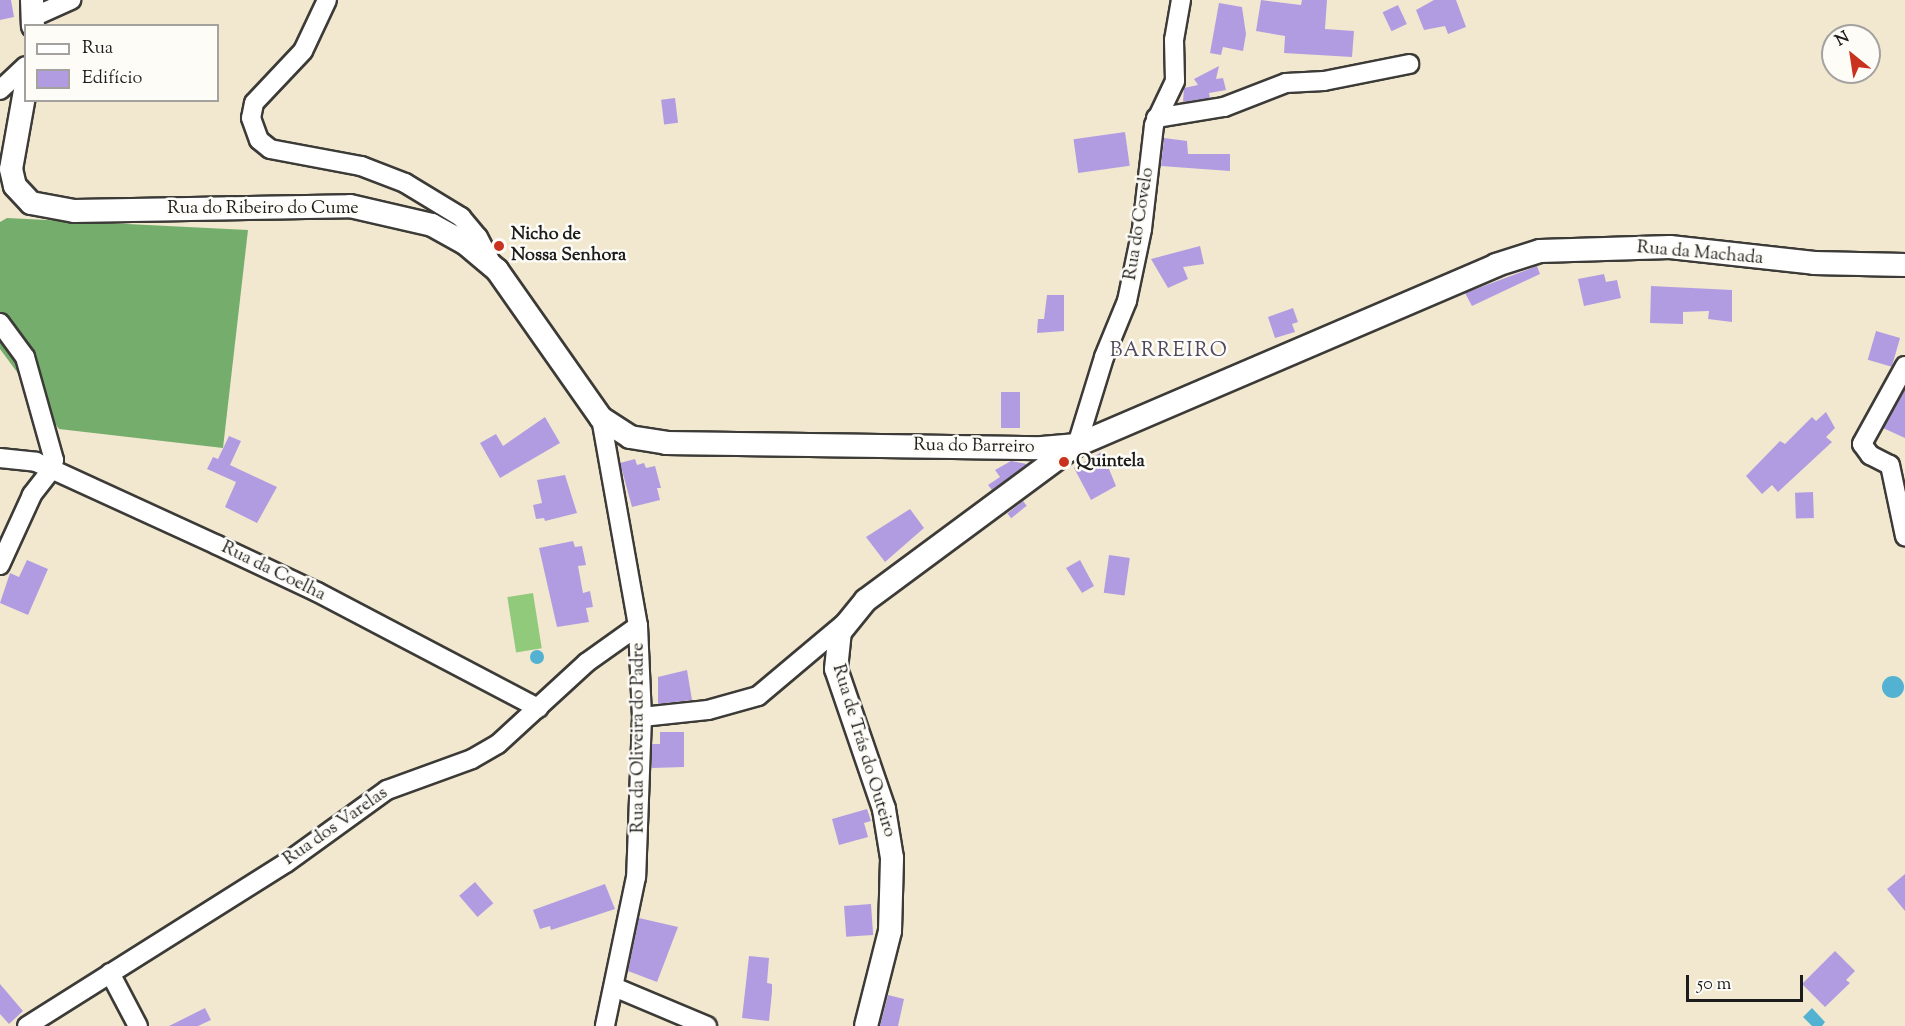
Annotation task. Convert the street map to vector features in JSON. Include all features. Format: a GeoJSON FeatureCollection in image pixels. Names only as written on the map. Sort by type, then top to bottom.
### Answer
{"type":"FeatureCollection","features":[{"type":"Feature","properties":{"kind":"street"},"geometry":{"type":"LineString","coordinates":[[33,14],[71,0]]}},
{"type":"Feature","properties":{"kind":"street"},"geometry":{"type":"LineString","coordinates":[[327,0],[303,51],[254,103],[250,118],[259,140],[270,149],[361,166],[405,183],[461,217],[478,237],[493,267]]}},
{"type":"Feature","properties":{"kind":"street","name":"Rua do Covelo"},"geometry":{"type":"LineString","coordinates":[[1077,445],[1104,357],[1127,301],[1142,229],[1156,118],[1175,81],[1174,40],[1181,0]]}},
{"type":"Feature","properties":{"kind":"street"},"geometry":{"type":"LineString","coordinates":[[1156,118],[1224,107],[1286,82],[1324,81],[1408,64]]}},
{"type":"Feature","properties":{"kind":"street"},"geometry":{"type":"LineString","coordinates":[[0,90],[24,68]]}},
{"type":"Feature","properties":{"kind":"street","name":"Rua do Ribeiro do Cume"},"geometry":{"type":"LineString","coordinates":[[24,96],[10,169],[21,195],[38,206],[74,211],[327,206],[371,209],[432,225],[465,243],[493,267],[601,418]]}},
{"type":"Feature","properties":{"kind":"street","name":"Rua da Machada"},"geometry":{"type":"LineString","coordinates":[[1497,265],[1540,251],[1648,247],[1814,263],[1905,265]]}},
{"type":"Feature","properties":{"kind":"street","name":"Rua do Barreiro"},"geometry":{"type":"LineString","coordinates":[[601,418],[630,437],[666,443],[1042,448],[1077,445],[1497,265]]}},
{"type":"Feature","properties":{"kind":"street"},"geometry":{"type":"LineString","coordinates":[[0,323],[20,347],[31,373],[53,454],[52,469],[32,495],[0,565]]}},
{"type":"Feature","properties":{"kind":"street"},"geometry":{"type":"LineString","coordinates":[[1905,366],[1862,444],[1870,454],[1890,465],[1905,537]]}},
{"type":"Feature","properties":{"kind":"street","name":"Rua da Oliveira do Padre"},"geometry":{"type":"LineString","coordinates":[[601,418],[638,626],[642,717],[637,866],[605,1026]]}},
{"type":"Feature","properties":{"kind":"street","name":"Rua de Trás do Outeiro"},"geometry":{"type":"LineString","coordinates":[[866,1026],[890,931],[892,858],[884,809],[836,669],[837,641],[847,621],[873,595],[1077,445]]}},
{"type":"Feature","properties":{"kind":"street","name":"Rua da Coelha"},"geometry":{"type":"LineString","coordinates":[[0,458],[24,459],[52,469],[317,592],[538,708]]}},
{"type":"Feature","properties":{"kind":"street"},"geometry":{"type":"LineString","coordinates":[[642,717],[708,710],[758,696],[847,621]]}},
{"type":"Feature","properties":{"kind":"street","name":"Rua dos Varelas"},"geometry":{"type":"LineString","coordinates":[[27,1026],[286,863],[387,790],[484,752],[538,708],[586,663],[638,626]]}},
{"type":"Feature","properties":{"kind":"street"},"geometry":{"type":"LineString","coordinates":[[110,973],[138,1026]]}},
{"type":"Feature","properties":{"kind":"street"},"geometry":{"type":"LineString","coordinates":[[614,987],[706,1026]]}},
{"type":"Feature","properties":{"kind":"green space"},"geometry":{"type":"Polygon","coordinates":[[[7,218],[248,230],[223,448],[59,429],[0,349],[0,222],[7,218]]]}},
{"type":"Feature","properties":{"kind":"green space"},"geometry":{"type":"Polygon","coordinates":[[[533,593],[542,648],[516,652],[507,597],[533,593]]]}},
{"type":"Feature","properties":{"kind":"water"},"geometry":{"type":"Polygon","coordinates":[[[537,650],[542,652],[544,657],[542,662],[537,664],[532,662],[530,657],[532,652],[537,650]]]}},
{"type":"Feature","properties":{"kind":"water"},"geometry":{"type":"Polygon","coordinates":[[[1889,676],[1897,676],[1904,683],[1904,691],[1897,698],[1889,698],[1882,691],[1882,683],[1889,676]]]}},
{"type":"Feature","properties":{"kind":"water"},"geometry":{"type":"Polygon","coordinates":[[[1812,1008],[1825,1022],[1822,1026],[1812,1026],[1803,1017],[1812,1008]]]}},
{"type":"Feature","properties":{"kind":"building"},"geometry":{"type":"Polygon","coordinates":[[[0,0],[11,0],[14,17],[0,20],[0,0]]]}},
{"type":"Feature","properties":{"kind":"building"},"geometry":{"type":"Polygon","coordinates":[[[1261,0],[1301,5],[1302,0],[1327,0],[1325,29],[1354,31],[1352,57],[1284,53],[1285,36],[1256,31],[1261,0]]]}},
{"type":"Feature","properties":{"kind":"building"},"geometry":{"type":"Polygon","coordinates":[[[1434,0],[1456,0],[1466,27],[1448,34],[1445,26],[1424,30],[1416,10],[1434,0]]]}},
{"type":"Feature","properties":{"kind":"building"},"geometry":{"type":"Polygon","coordinates":[[[1219,3],[1242,7],[1246,34],[1243,51],[1223,47],[1221,55],[1210,53],[1219,3]]]}},
{"type":"Feature","properties":{"kind":"building"},"geometry":{"type":"Polygon","coordinates":[[[1398,5],[1407,24],[1391,31],[1383,12],[1398,5]]]}},
{"type":"Feature","properties":{"kind":"building"},"geometry":{"type":"Polygon","coordinates":[[[1219,66],[1216,79],[1223,78],[1226,90],[1209,93],[1210,98],[1183,102],[1184,88],[1198,85],[1194,79],[1219,66]]]}},
{"type":"Feature","properties":{"kind":"building"},"geometry":{"type":"Polygon","coordinates":[[[675,98],[678,123],[664,125],[661,100],[675,98]]]}},
{"type":"Feature","properties":{"kind":"building"},"geometry":{"type":"Polygon","coordinates":[[[1125,132],[1130,166],[1078,173],[1074,139],[1125,132]]]}},
{"type":"Feature","properties":{"kind":"building"},"geometry":{"type":"Polygon","coordinates":[[[1164,138],[1187,141],[1188,154],[1230,154],[1230,171],[1161,166],[1164,138]]]}},
{"type":"Feature","properties":{"kind":"building"},"geometry":{"type":"Polygon","coordinates":[[[1200,246],[1204,264],[1183,267],[1188,279],[1168,288],[1151,259],[1200,246]]]}},
{"type":"Feature","properties":{"kind":"building"},"geometry":{"type":"Polygon","coordinates":[[[1537,266],[1540,274],[1472,306],[1465,293],[1537,266]]]}},
{"type":"Feature","properties":{"kind":"building"},"geometry":{"type":"Polygon","coordinates":[[[1604,274],[1606,282],[1617,280],[1621,298],[1584,306],[1578,279],[1604,274]]]}},
{"type":"Feature","properties":{"kind":"building"},"geometry":{"type":"Polygon","coordinates":[[[1651,286],[1732,290],[1732,322],[1708,319],[1709,311],[1683,312],[1683,324],[1650,323],[1651,286]]]}},
{"type":"Feature","properties":{"kind":"building"},"geometry":{"type":"Polygon","coordinates":[[[1047,295],[1064,295],[1064,331],[1037,333],[1038,319],[1044,319],[1047,295]]]}},
{"type":"Feature","properties":{"kind":"building"},"geometry":{"type":"Polygon","coordinates":[[[1293,308],[1298,322],[1292,324],[1295,332],[1275,338],[1268,317],[1293,308]]]}},
{"type":"Feature","properties":{"kind":"building"},"geometry":{"type":"Polygon","coordinates":[[[1876,331],[1900,338],[1892,367],[1868,360],[1876,331]]]}},
{"type":"Feature","properties":{"kind":"building"},"geometry":{"type":"Polygon","coordinates":[[[1905,389],[1905,438],[1883,428],[1905,389]]]}},
{"type":"Feature","properties":{"kind":"building"},"geometry":{"type":"Polygon","coordinates":[[[1001,392],[1020,392],[1020,428],[1001,428],[1001,392]]]}},
{"type":"Feature","properties":{"kind":"building"},"geometry":{"type":"Polygon","coordinates":[[[1826,412],[1835,428],[1826,437],[1832,442],[1778,492],[1772,485],[1762,494],[1746,476],[1780,441],[1785,444],[1812,417],[1816,421],[1826,412]]]}},
{"type":"Feature","properties":{"kind":"building"},"geometry":{"type":"Polygon","coordinates":[[[545,417],[560,443],[500,478],[480,443],[496,434],[503,446],[545,417]]]}},
{"type":"Feature","properties":{"kind":"building"},"geometry":{"type":"Polygon","coordinates":[[[229,436],[241,441],[230,465],[277,487],[257,523],[225,507],[236,482],[207,469],[213,457],[218,459],[229,436]]]}},
{"type":"Feature","properties":{"kind":"building"},"geometry":{"type":"Polygon","coordinates":[[[1102,452],[1116,486],[1091,500],[1074,468],[1102,452]]]}},
{"type":"Feature","properties":{"kind":"building"},"geometry":{"type":"Polygon","coordinates":[[[635,459],[637,465],[644,463],[646,468],[655,466],[661,488],[657,488],[660,500],[632,507],[620,463],[635,459]]]}},
{"type":"Feature","properties":{"kind":"building"},"geometry":{"type":"Polygon","coordinates":[[[1011,461],[1027,464],[992,490],[988,485],[1000,477],[995,470],[1011,461]]]}},
{"type":"Feature","properties":{"kind":"building"},"geometry":{"type":"Polygon","coordinates":[[[565,475],[577,513],[545,521],[544,518],[536,519],[533,505],[542,503],[537,480],[565,475]]]}},
{"type":"Feature","properties":{"kind":"building"},"geometry":{"type":"Polygon","coordinates":[[[1813,492],[1814,518],[1796,519],[1795,493],[1813,492]]]}},
{"type":"Feature","properties":{"kind":"building"},"geometry":{"type":"Polygon","coordinates":[[[1023,501],[1027,506],[1011,518],[1007,514],[1023,501]]]}},
{"type":"Feature","properties":{"kind":"building"},"geometry":{"type":"Polygon","coordinates":[[[910,509],[924,528],[885,562],[866,537],[910,509]]]}},
{"type":"Feature","properties":{"kind":"building"},"geometry":{"type":"Polygon","coordinates":[[[573,541],[575,547],[582,546],[586,565],[578,566],[583,593],[590,591],[593,607],[586,608],[589,622],[557,627],[539,548],[573,541]]]}},
{"type":"Feature","properties":{"kind":"building"},"geometry":{"type":"Polygon","coordinates":[[[1109,555],[1130,558],[1125,596],[1104,593],[1109,555]]]}},
{"type":"Feature","properties":{"kind":"building"},"geometry":{"type":"Polygon","coordinates":[[[27,560],[48,569],[28,615],[0,603],[10,573],[19,577],[27,560]]]}},
{"type":"Feature","properties":{"kind":"building"},"geometry":{"type":"Polygon","coordinates":[[[1080,560],[1094,586],[1082,593],[1066,568],[1080,560]]]}},
{"type":"Feature","properties":{"kind":"building"},"geometry":{"type":"Polygon","coordinates":[[[687,670],[692,700],[658,704],[658,677],[687,670]]]}},
{"type":"Feature","properties":{"kind":"building"},"geometry":{"type":"Polygon","coordinates":[[[660,732],[684,732],[684,767],[652,768],[652,744],[660,744],[660,732]]]}},
{"type":"Feature","properties":{"kind":"building"},"geometry":{"type":"Polygon","coordinates":[[[867,809],[871,821],[864,823],[868,837],[839,845],[832,819],[867,809]]]}},
{"type":"Feature","properties":{"kind":"building"},"geometry":{"type":"Polygon","coordinates":[[[1905,874],[1905,911],[1887,889],[1905,874]]]}},
{"type":"Feature","properties":{"kind":"building"},"geometry":{"type":"Polygon","coordinates":[[[475,882],[493,903],[478,917],[459,896],[475,882]]]}},
{"type":"Feature","properties":{"kind":"building"},"geometry":{"type":"Polygon","coordinates":[[[605,884],[615,909],[551,930],[550,926],[540,929],[533,910],[605,884]]]}},
{"type":"Feature","properties":{"kind":"building"},"geometry":{"type":"Polygon","coordinates":[[[871,904],[873,935],[846,937],[844,906],[871,904]]]}},
{"type":"Feature","properties":{"kind":"building"},"geometry":{"type":"Polygon","coordinates":[[[639,918],[678,927],[657,982],[628,971],[639,918]]]}},
{"type":"Feature","properties":{"kind":"building"},"geometry":{"type":"Polygon","coordinates":[[[1835,951],[1855,971],[1846,980],[1850,983],[1825,1007],[1802,984],[1835,951]]]}},
{"type":"Feature","properties":{"kind":"building"},"geometry":{"type":"Polygon","coordinates":[[[749,956],[769,958],[767,983],[772,984],[772,992],[769,1021],[742,1018],[749,956]]]}},
{"type":"Feature","properties":{"kind":"building"},"geometry":{"type":"Polygon","coordinates":[[[0,984],[23,1011],[9,1024],[0,1014],[0,984]]]}},
{"type":"Feature","properties":{"kind":"building"},"geometry":{"type":"Polygon","coordinates":[[[888,995],[904,999],[898,1026],[880,1026],[888,995]]]}},
{"type":"Feature","properties":{"kind":"building"},"geometry":{"type":"Polygon","coordinates":[[[205,1008],[211,1020],[198,1026],[169,1026],[205,1008]]]}},
{"type":"Feature","properties":{"kind":"place","name":"Nicho de Nossa Senhora"},"geometry":{"type":"Point","coordinates":[499,246]}},
{"type":"Feature","properties":{"kind":"place","name":"Quintela"},"geometry":{"type":"Point","coordinates":[1064,462]}},
{"type":"Feature","properties":{"kind":"district","name":"BARREIRO"},"geometry":{"type":"Point","coordinates":[1169,351]}}]}
